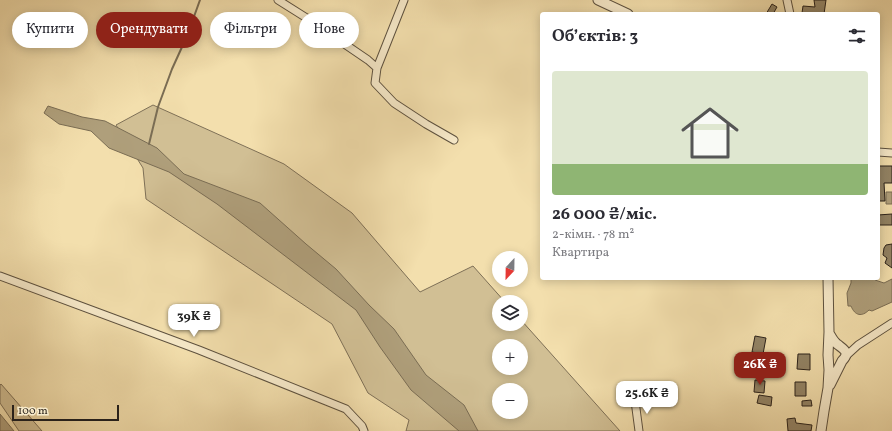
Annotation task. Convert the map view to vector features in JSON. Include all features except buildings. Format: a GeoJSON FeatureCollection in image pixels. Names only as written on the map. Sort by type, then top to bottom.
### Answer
{"type":"FeatureCollection","features":[{"type":"Feature","properties":{"kind":"street"},"geometry":{"type":"LineString","coordinates":[[278,0],[343,42],[377,68]]}},
{"type":"Feature","properties":{"kind":"street"},"geometry":{"type":"LineString","coordinates":[[404,0],[377,68],[375,83],[394,102],[426,124],[454,140]]}},
{"type":"Feature","properties":{"kind":"street"},"geometry":{"type":"LineString","coordinates":[[598,0],[624,12]]}},
{"type":"Feature","properties":{"kind":"street"},"geometry":{"type":"LineString","coordinates":[[786,0],[789,12]]}},
{"type":"Feature","properties":{"kind":"street"},"geometry":{"type":"LineString","coordinates":[[880,152],[892,153]]}},
{"type":"Feature","properties":{"kind":"street"},"geometry":{"type":"LineString","coordinates":[[0,276],[199,350],[346,409],[362,426],[364,431]]}},
{"type":"Feature","properties":{"kind":"street"},"geometry":{"type":"LineString","coordinates":[[822,431],[829,370],[828,280]]}},
{"type":"Feature","properties":{"kind":"street"},"geometry":{"type":"LineString","coordinates":[[858,345],[832,346],[828,353],[829,358],[832,361],[838,362],[858,345],[892,323]]}},
{"type":"Feature","properties":{"kind":"street"},"geometry":{"type":"LineString","coordinates":[[828,388],[844,358],[846,351],[834,341],[829,332]]}},
{"type":"Feature","properties":{"kind":"street"},"geometry":{"type":"LineString","coordinates":[[635,401],[639,431]]}},
{"type":"Feature","properties":{"kind":"shaded area"},"geometry":{"type":"Polygon","coordinates":[[[153,105],[284,164],[352,213],[420,292],[473,266],[499,295],[492,295],[492,331],[528,331],[528,328],[620,431],[406,431],[409,420],[368,393],[332,324],[146,199],[143,168],[116,125],[153,105]]]}},
{"type":"Feature","properties":{"kind":"shaded area"},"geometry":{"type":"Polygon","coordinates":[[[48,106],[82,117],[105,121],[157,148],[184,174],[260,203],[336,269],[369,305],[394,329],[426,375],[464,405],[478,431],[459,431],[411,390],[356,310],[217,204],[169,172],[109,148],[91,131],[59,124],[44,113],[48,106]]]}},
{"type":"Feature","properties":{"kind":"shaded area"},"geometry":{"type":"Polygon","coordinates":[[[886,192],[892,192],[892,204],[886,204],[886,192]]]}},
{"type":"Feature","properties":{"kind":"shaded area"},"geometry":{"type":"Polygon","coordinates":[[[892,279],[892,302],[872,311],[869,310],[864,314],[857,314],[851,306],[848,306],[847,293],[851,280],[875,280],[884,283],[892,279]]]}},
{"type":"Feature","properties":{"kind":"shaded area"},"geometry":{"type":"Polygon","coordinates":[[[1,384],[42,431],[19,431],[0,403],[1,384]]]}},
{"type":"Feature","properties":{"kind":"shaded area"},"geometry":{"type":"Polygon","coordinates":[[[0,414],[14,431],[0,431],[0,414]]]}},
{"type":"Feature","properties":{"kind":"waterway"},"geometry":{"type":"LineString","coordinates":[[149,144],[158,107],[200,0]]}}]}
